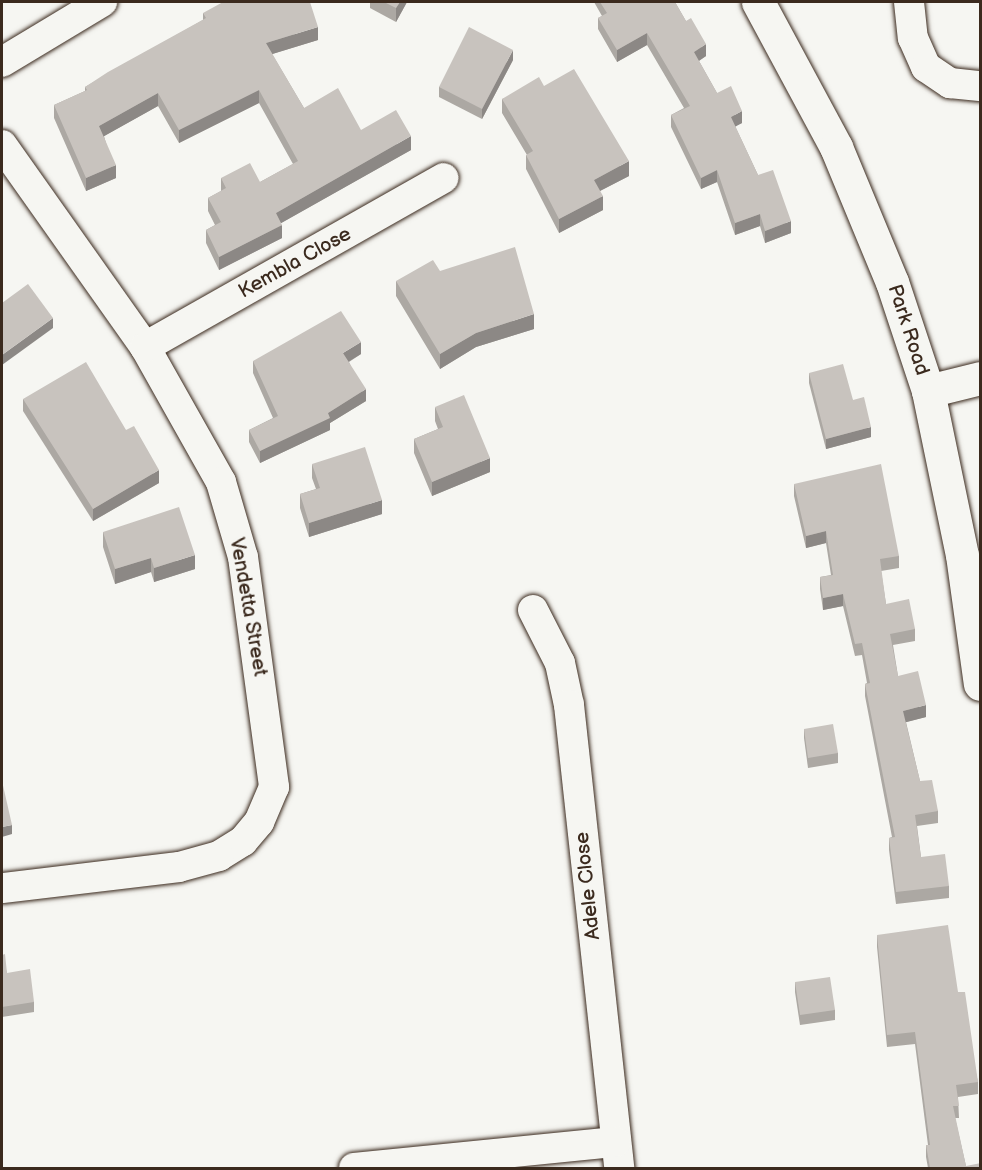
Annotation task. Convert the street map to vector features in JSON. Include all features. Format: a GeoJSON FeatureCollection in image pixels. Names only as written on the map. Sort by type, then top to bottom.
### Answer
{"type":"FeatureCollection","features":[{"type":"Feature","properties":{"kind":"street"},"geometry":{"type":"LineString","coordinates":[[2,62],[102,2]]}},
{"type":"Feature","properties":{"kind":"street","name":"Park Road"},"geometry":{"type":"LineString","coordinates":[[758,2],[836,147],[866,214],[928,391],[962,555],[981,684]]}},
{"type":"Feature","properties":{"kind":"street"},"geometry":{"type":"LineString","coordinates":[[909,2],[913,38],[926,67],[950,83],[981,86]]}},
{"type":"Feature","properties":{"kind":"street","name":"Vendetta Street"},"geometry":{"type":"LineString","coordinates":[[2,145],[145,347],[221,482],[243,557],[274,787],[259,822],[243,841],[219,856],[178,867],[2,888]]}},
{"type":"Feature","properties":{"kind":"street","name":"Kembla Close"},"geometry":{"type":"LineString","coordinates":[[145,347],[444,178]]}},
{"type":"Feature","properties":{"kind":"street"},"geometry":{"type":"LineString","coordinates":[[928,391],[981,378]]}},
{"type":"Feature","properties":{"kind":"street","name":"Adele Close"},"geometry":{"type":"LineString","coordinates":[[533,610],[560,663],[569,705],[617,1155]]}},
{"type":"Feature","properties":{"kind":"street"},"geometry":{"type":"LineString","coordinates":[[354,1168],[617,1155]]}},
{"type":"Feature","properties":{"kind":"building"},"geometry":{"type":"Polygon","coordinates":[[[223,2],[310,2],[318,27],[266,43],[304,108],[338,88],[361,130],[396,110],[411,136],[276,213],[282,225],[219,257],[206,230],[221,222],[208,198],[226,188],[221,178],[250,163],[260,182],[298,161],[259,90],[179,130],[158,93],[99,126],[116,165],[86,178],[54,105],[87,90],[85,87],[108,72],[206,18],[203,13],[223,2]]]}},
{"type":"Feature","properties":{"kind":"building"},"geometry":{"type":"Polygon","coordinates":[[[384,2],[400,2],[396,8],[384,2]]]}},
{"type":"Feature","properties":{"kind":"building"},"geometry":{"type":"Polygon","coordinates":[[[600,2],[675,2],[686,21],[691,18],[706,44],[694,52],[717,93],[731,86],[742,111],[731,117],[758,175],[773,170],[791,221],[765,231],[760,214],[735,223],[717,170],[701,178],[671,115],[690,106],[647,33],[617,50],[598,18],[607,13],[600,2]]]}},
{"type":"Feature","properties":{"kind":"building"},"geometry":{"type":"Polygon","coordinates":[[[469,27],[513,50],[482,109],[439,87],[469,27]]]}},
{"type":"Feature","properties":{"kind":"building"},"geometry":{"type":"Polygon","coordinates":[[[574,69],[629,161],[594,180],[603,196],[559,219],[526,155],[533,151],[502,99],[539,77],[544,86],[574,69]]]}},
{"type":"Feature","properties":{"kind":"building"},"geometry":{"type":"Polygon","coordinates":[[[515,247],[534,314],[476,333],[440,354],[396,281],[433,260],[440,271],[515,247]]]}},
{"type":"Feature","properties":{"kind":"building"},"geometry":{"type":"Polygon","coordinates":[[[28,284],[53,318],[2,355],[2,303],[28,284]]]}},
{"type":"Feature","properties":{"kind":"building"},"geometry":{"type":"Polygon","coordinates":[[[341,311],[361,342],[343,353],[366,389],[328,413],[330,418],[260,451],[249,430],[278,416],[253,361],[341,311]]]}},
{"type":"Feature","properties":{"kind":"building"},"geometry":{"type":"Polygon","coordinates":[[[86,362],[126,430],[134,426],[159,470],[93,509],[23,399],[86,362]]]}},
{"type":"Feature","properties":{"kind":"building"},"geometry":{"type":"Polygon","coordinates":[[[843,364],[853,400],[864,397],[871,427],[826,439],[809,373],[843,364]]]}},
{"type":"Feature","properties":{"kind":"building"},"geometry":{"type":"Polygon","coordinates":[[[464,395],[490,458],[432,482],[414,439],[443,427],[435,407],[464,395]]]}},
{"type":"Feature","properties":{"kind":"building"},"geometry":{"type":"Polygon","coordinates":[[[365,447],[382,500],[309,523],[300,494],[320,488],[312,464],[365,447]]]}},
{"type":"Feature","properties":{"kind":"building"},"geometry":{"type":"Polygon","coordinates":[[[881,464],[899,556],[880,559],[886,604],[909,599],[915,629],[890,634],[898,676],[918,671],[926,705],[903,711],[920,781],[932,780],[938,811],[915,815],[921,857],[945,854],[949,886],[896,892],[889,838],[895,837],[865,684],[870,683],[862,643],[855,644],[843,594],[823,598],[820,577],[833,575],[826,531],[806,536],[794,484],[881,464]]]}},
{"type":"Feature","properties":{"kind":"building"},"geometry":{"type":"Polygon","coordinates":[[[179,507],[195,555],[154,568],[151,558],[115,569],[103,532],[179,507]]]}},
{"type":"Feature","properties":{"kind":"building"},"geometry":{"type":"Polygon","coordinates":[[[833,724],[838,753],[808,758],[804,729],[833,724]]]}},
{"type":"Feature","properties":{"kind":"building"},"geometry":{"type":"Polygon","coordinates":[[[2,781],[12,825],[2,827],[2,781]]]}},
{"type":"Feature","properties":{"kind":"building"},"geometry":{"type":"Polygon","coordinates":[[[948,925],[958,992],[965,992],[978,1082],[956,1085],[959,1106],[953,1106],[966,1166],[981,1163],[981,1168],[930,1168],[926,1145],[930,1145],[915,1032],[887,1035],[877,935],[948,925]]]}},
{"type":"Feature","properties":{"kind":"building"},"geometry":{"type":"Polygon","coordinates":[[[5,954],[7,973],[30,969],[34,1002],[2,1007],[2,955],[5,954]]]}},
{"type":"Feature","properties":{"kind":"building"},"geometry":{"type":"Polygon","coordinates":[[[830,977],[835,1010],[800,1015],[795,982],[830,977]]]}}]}
